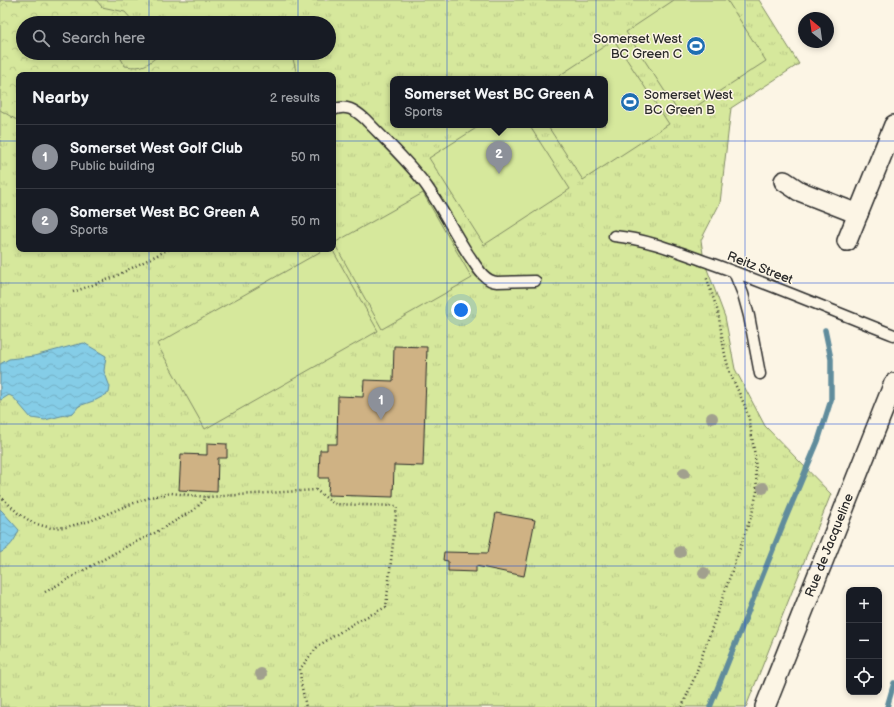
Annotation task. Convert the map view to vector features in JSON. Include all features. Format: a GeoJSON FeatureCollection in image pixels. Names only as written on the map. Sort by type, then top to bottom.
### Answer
{"type":"FeatureCollection","features":[{"type":"Feature","properties":{"kind":"street"},"geometry":{"type":"LineString","coordinates":[[846,241],[894,125]]}},
{"type":"Feature","properties":{"kind":"street"},"geometry":{"type":"LineString","coordinates":[[784,181],[799,191],[858,214]]}},
{"type":"Feature","properties":{"kind":"street","name":"Rue de Jacqueline"},"geometry":{"type":"LineString","coordinates":[[765,707],[894,383]]}},
{"type":"Feature","properties":{"kind":"lane"},"geometry":{"type":"LineString","coordinates":[[336,109],[344,107],[352,109],[358,113],[404,160],[424,183],[459,240],[485,277],[493,282],[536,281]]}},
{"type":"Feature","properties":{"kind":"lane","name":"Reitz Street"},"geometry":{"type":"LineString","coordinates":[[614,236],[628,238],[665,248],[734,272],[894,335]]}},
{"type":"Feature","properties":{"kind":"lane"},"geometry":{"type":"LineString","coordinates":[[734,272],[743,294],[749,316],[760,374]]}},
{"type":"Feature","properties":{"kind":"path"},"geometry":{"type":"LineString","coordinates":[[74,292],[112,278],[163,252]]}},
{"type":"Feature","properties":{"kind":"path"},"geometry":{"type":"LineString","coordinates":[[682,707],[695,676],[752,514],[757,491],[755,456],[750,419],[730,373],[725,355],[718,312],[700,260]]}},
{"type":"Feature","properties":{"kind":"path"},"geometry":{"type":"LineString","coordinates":[[0,496],[18,513],[34,523],[51,528],[66,527],[90,521],[151,497],[171,493],[207,497],[316,490],[334,504],[397,506],[386,607],[356,622],[318,646],[300,669],[306,707]]}},
{"type":"Feature","properties":{"kind":"path"},"geometry":{"type":"LineString","coordinates":[[45,592],[129,545],[153,534],[194,510],[207,497]]}},
{"type":"Feature","properties":{"kind":"green space"},"geometry":{"type":"Polygon","coordinates":[[[0,0],[759,0],[799,64],[731,108],[720,203],[701,240],[704,261],[725,317],[735,369],[765,426],[831,494],[746,707],[0,707],[0,0]]]}},
{"type":"Feature","properties":{"kind":"green space"},"geometry":{"type":"Polygon","coordinates":[[[0,0],[96,0],[102,7],[125,12],[129,16],[16,16],[16,60],[122,60],[125,66],[137,67],[145,65],[152,60],[293,60],[296,72],[16,72],[16,119],[0,110],[0,0]]]}},
{"type":"Feature","properties":{"kind":"green space","name":"Somerset West BC Green C"},"geometry":{"type":"Polygon","coordinates":[[[674,0],[727,0],[766,61],[681,116],[626,32],[674,0]]]}},
{"type":"Feature","properties":{"kind":"green space","name":"Somerset West BC Green B"},"geometry":{"type":"Polygon","coordinates":[[[614,40],[669,124],[583,180],[549,128],[608,128],[608,76],[559,76],[614,40]]]}},
{"type":"Feature","properties":{"kind":"green space"},"geometry":{"type":"Polygon","coordinates":[[[476,128],[531,128],[570,189],[484,245],[429,158],[476,128]]]}},
{"type":"Feature","properties":{"kind":"green space"},"geometry":{"type":"Polygon","coordinates":[[[423,193],[472,278],[382,329],[336,247],[336,242],[423,193]]]}},
{"type":"Feature","properties":{"kind":"green space"},"geometry":{"type":"Polygon","coordinates":[[[320,252],[334,252],[378,331],[205,429],[157,344],[320,252]]]}},
{"type":"Feature","properties":{"kind":"water"},"geometry":{"type":"Polygon","coordinates":[[[84,343],[106,356],[104,371],[110,387],[109,393],[96,400],[79,406],[73,413],[45,420],[31,418],[13,397],[9,395],[1,400],[0,399],[0,364],[9,359],[34,356],[84,343]]]}},
{"type":"Feature","properties":{"kind":"water"},"geometry":{"type":"Polygon","coordinates":[[[0,509],[19,530],[12,543],[7,549],[0,553],[0,509]]]}},
{"type":"Feature","properties":{"kind":"building"},"geometry":{"type":"Polygon","coordinates":[[[394,346],[427,347],[423,466],[394,465],[393,497],[328,495],[329,478],[319,478],[320,450],[327,450],[327,444],[337,444],[338,396],[363,397],[364,380],[393,381],[394,346]]]}},
{"type":"Feature","properties":{"kind":"building"},"geometry":{"type":"Polygon","coordinates":[[[207,443],[227,444],[227,458],[218,458],[217,492],[179,490],[181,454],[207,455],[207,443]]]}},
{"type":"Feature","properties":{"kind":"building"},"geometry":{"type":"Polygon","coordinates":[[[496,513],[535,520],[524,576],[476,566],[476,572],[448,571],[448,561],[443,560],[444,552],[488,553],[496,513]]]}},
{"type":"Feature","properties":{"kind":"waterway"},"geometry":{"type":"LineString","coordinates":[[710,707],[818,441],[831,400],[831,359],[825,330]]}},
{"type":"Feature","properties":{"kind":"waterway"},"geometry":{"type":"LineString","coordinates":[[887,707],[894,683]]}},
{"type":"Feature","properties":{"kind":"place","name":"Somerset West BC Green C"},"geometry":{"type":"Point","coordinates":[696,46]}},
{"type":"Feature","properties":{"kind":"place","name":"Somerset West BC Green B"},"geometry":{"type":"Point","coordinates":[630,102]}},
{"type":"Feature","properties":{"kind":"place","name":"Somerset West BC Green A"},"geometry":{"type":"Point","coordinates":[499,174]}},
{"type":"Feature","properties":{"kind":"place","name":"Somerset West Golf Club"},"geometry":{"type":"Point","coordinates":[381,420]}}]}
